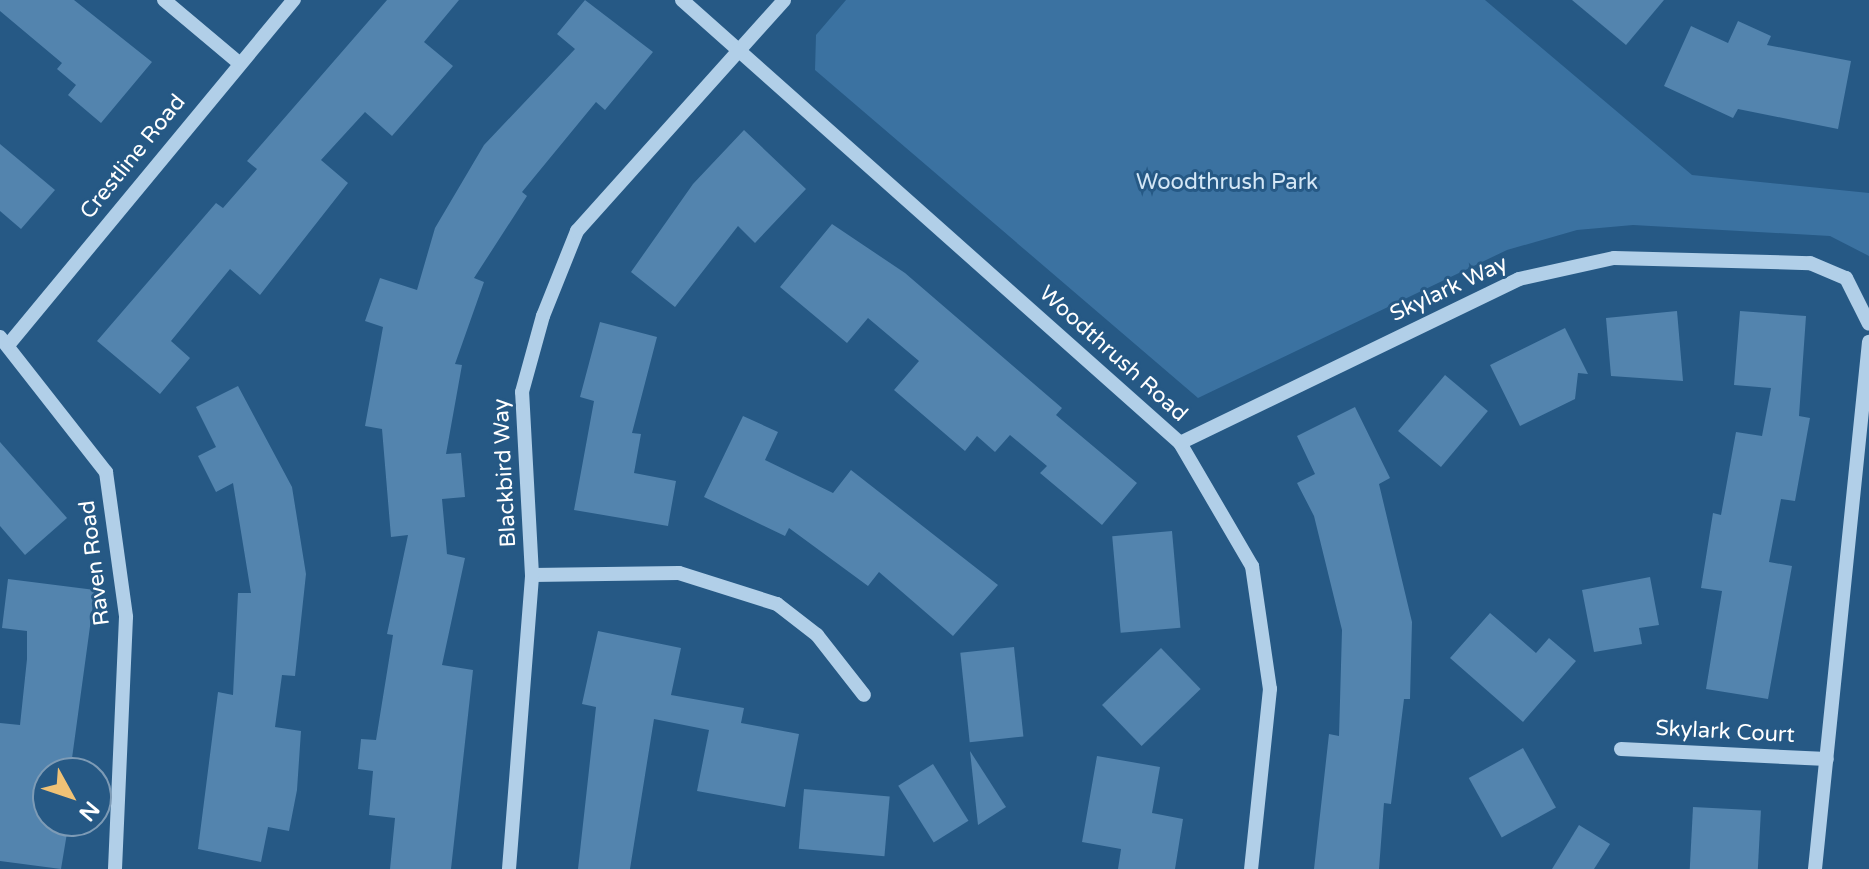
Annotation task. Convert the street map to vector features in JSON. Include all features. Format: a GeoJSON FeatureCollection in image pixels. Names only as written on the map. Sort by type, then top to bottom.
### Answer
{"type":"FeatureCollection","features":[{"type":"Feature","properties":{"kind":"street"},"geometry":{"type":"LineString","coordinates":[[164,0],[239,63]]}},
{"type":"Feature","properties":{"kind":"street","name":"Crestline Road"},"geometry":{"type":"LineString","coordinates":[[4,341],[294,0]]}},
{"type":"Feature","properties":{"kind":"street","name":"Woodthrush Road"},"geometry":{"type":"LineString","coordinates":[[682,0],[1180,443],[1252,566],[1270,689],[1251,869]]}},
{"type":"Feature","properties":{"kind":"street","name":"Blackbird Way"},"geometry":{"type":"LineString","coordinates":[[509,869],[532,575],[522,392],[543,316],[577,231],[784,0]]}},
{"type":"Feature","properties":{"kind":"street","name":"Skylark Way"},"geometry":{"type":"LineString","coordinates":[[1180,443],[1519,279],[1614,258],[1810,263],[1846,278],[1869,324]]}},
{"type":"Feature","properties":{"kind":"street","name":"Raven Road"},"geometry":{"type":"LineString","coordinates":[[4,341],[106,472],[126,617],[115,869]]}},
{"type":"Feature","properties":{"kind":"street"},"geometry":{"type":"LineString","coordinates":[[1815,869],[1869,342]]}},
{"type":"Feature","properties":{"kind":"street"},"geometry":{"type":"LineString","coordinates":[[532,575],[679,573],[777,604],[817,635],[864,695]]}},
{"type":"Feature","properties":{"kind":"street","name":"Skylark Court"},"geometry":{"type":"LineString","coordinates":[[1621,749],[1827,759]]}},
{"type":"Feature","properties":{"kind":"green space","name":"Woodthrush Park"},"geometry":{"type":"Polygon","coordinates":[[[846,0],[1485,0],[1692,175],[1869,193],[1869,256],[1830,236],[1633,225],[1577,230],[1507,250],[1198,398],[815,70],[816,35],[846,0]]]}},
{"type":"Feature","properties":{"kind":"building"},"geometry":{"type":"Polygon","coordinates":[[[0,0],[74,0],[152,62],[101,123],[68,95],[76,85],[57,69],[62,63],[0,11],[0,0]]]}},
{"type":"Feature","properties":{"kind":"building"},"geometry":{"type":"Polygon","coordinates":[[[387,0],[459,0],[424,42],[453,66],[392,136],[365,112],[321,160],[348,183],[260,295],[230,269],[171,341],[190,358],[160,394],[97,341],[216,203],[223,208],[257,169],[247,161],[387,0]]]}},
{"type":"Feature","properties":{"kind":"building"},"geometry":{"type":"Polygon","coordinates":[[[585,0],[653,52],[605,110],[596,102],[522,192],[527,196],[474,278],[484,282],[455,364],[462,365],[446,454],[461,453],[465,497],[442,499],[447,554],[465,558],[442,665],[473,670],[451,869],[390,869],[395,818],[369,815],[373,771],[358,769],[361,739],[376,740],[393,635],[387,634],[408,535],[391,537],[382,429],[365,426],[383,327],[365,321],[380,278],[417,290],[435,228],[484,145],[575,49],[557,34],[585,0]]]}},
{"type":"Feature","properties":{"kind":"building"},"geometry":{"type":"Polygon","coordinates":[[[1572,0],[1664,0],[1626,45],[1572,0]]]}},
{"type":"Feature","properties":{"kind":"building"},"geometry":{"type":"Polygon","coordinates":[[[1738,21],[1771,36],[1767,45],[1851,61],[1838,129],[1738,109],[1733,118],[1664,86],[1691,26],[1728,43],[1738,21]]]}},
{"type":"Feature","properties":{"kind":"building"},"geometry":{"type":"Polygon","coordinates":[[[744,130],[806,189],[755,243],[738,226],[675,307],[631,272],[693,184],[744,130]]]}},
{"type":"Feature","properties":{"kind":"building"},"geometry":{"type":"Polygon","coordinates":[[[0,144],[55,190],[21,229],[0,211],[0,144]]]}},
{"type":"Feature","properties":{"kind":"building"},"geometry":{"type":"Polygon","coordinates":[[[832,224],[905,273],[1062,408],[1056,415],[1137,483],[1102,525],[1040,473],[1047,466],[1010,435],[995,452],[977,436],[965,451],[894,390],[919,361],[868,318],[847,343],[780,287],[832,224]]]}},
{"type":"Feature","properties":{"kind":"building"},"geometry":{"type":"Polygon","coordinates":[[[1677,311],[1683,381],[1611,376],[1606,318],[1677,311]]]}},
{"type":"Feature","properties":{"kind":"building"},"geometry":{"type":"Polygon","coordinates":[[[1740,311],[1806,316],[1799,416],[1810,418],[1795,501],[1781,499],[1769,562],[1792,566],[1768,699],[1706,689],[1722,591],[1701,588],[1713,513],[1721,515],[1736,432],[1762,436],[1771,388],[1734,385],[1740,311]]]}},
{"type":"Feature","properties":{"kind":"building"},"geometry":{"type":"Polygon","coordinates":[[[600,322],[657,337],[632,433],[641,434],[634,473],[676,481],[668,526],[574,510],[594,401],[580,397],[600,322]]]}},
{"type":"Feature","properties":{"kind":"building"},"geometry":{"type":"Polygon","coordinates":[[[1565,328],[1588,374],[1578,373],[1575,399],[1520,426],[1490,365],[1565,328]]]}},
{"type":"Feature","properties":{"kind":"building"},"geometry":{"type":"Polygon","coordinates":[[[1445,375],[1488,411],[1441,467],[1398,431],[1445,375]]]}},
{"type":"Feature","properties":{"kind":"building"},"geometry":{"type":"Polygon","coordinates":[[[238,386],[292,487],[306,574],[295,676],[282,675],[275,727],[301,731],[297,790],[289,831],[268,827],[261,862],[198,849],[218,692],[233,695],[238,593],[251,593],[233,483],[216,492],[198,456],[216,447],[196,407],[238,386]]]}},
{"type":"Feature","properties":{"kind":"building"},"geometry":{"type":"Polygon","coordinates":[[[1355,407],[1390,478],[1379,484],[1412,622],[1410,699],[1404,699],[1391,804],[1384,803],[1379,869],[1314,869],[1329,734],[1339,736],[1342,630],[1314,516],[1297,483],[1315,474],[1297,436],[1355,407]]]}},
{"type":"Feature","properties":{"kind":"building"},"geometry":{"type":"Polygon","coordinates":[[[743,416],[778,432],[765,460],[833,493],[851,470],[998,585],[953,636],[879,572],[868,586],[789,528],[785,536],[704,497],[743,416]]]}},
{"type":"Feature","properties":{"kind":"building"},"geometry":{"type":"Polygon","coordinates":[[[0,442],[67,518],[25,555],[0,526],[0,442]]]}},
{"type":"Feature","properties":{"kind":"building"},"geometry":{"type":"Polygon","coordinates":[[[1172,531],[1180,628],[1121,633],[1112,536],[1172,531]]]}},
{"type":"Feature","properties":{"kind":"building"},"geometry":{"type":"Polygon","coordinates":[[[1650,577],[1659,625],[1639,628],[1642,644],[1594,652],[1582,590],[1650,577]]]}},
{"type":"Feature","properties":{"kind":"building"},"geometry":{"type":"Polygon","coordinates":[[[8,579],[95,590],[72,757],[32,757],[32,837],[66,837],[61,869],[0,861],[0,723],[20,725],[27,659],[27,631],[2,628],[8,579]]]}},
{"type":"Feature","properties":{"kind":"building"},"geometry":{"type":"Polygon","coordinates":[[[1490,613],[1536,653],[1549,638],[1576,661],[1523,722],[1450,658],[1490,613]]]}},
{"type":"Feature","properties":{"kind":"building"},"geometry":{"type":"Polygon","coordinates":[[[598,631],[681,648],[671,695],[744,708],[741,723],[799,734],[785,807],[697,791],[709,730],[654,719],[630,869],[578,869],[596,707],[582,704],[598,631]]]}},
{"type":"Feature","properties":{"kind":"building"},"geometry":{"type":"Polygon","coordinates":[[[1014,647],[1023,737],[970,742],[960,653],[1014,647]]]}},
{"type":"Feature","properties":{"kind":"building"},"geometry":{"type":"Polygon","coordinates":[[[1161,648],[1201,689],[1142,746],[1102,705],[1161,648]]]}},
{"type":"Feature","properties":{"kind":"building"},"geometry":{"type":"Polygon","coordinates":[[[1523,748],[1556,807],[1502,838],[1469,778],[1523,748]]]}},
{"type":"Feature","properties":{"kind":"building"},"geometry":{"type":"Polygon","coordinates":[[[970,751],[1006,807],[978,825],[970,751]]]}},
{"type":"Feature","properties":{"kind":"building"},"geometry":{"type":"Polygon","coordinates":[[[1097,756],[1160,767],[1152,813],[1183,819],[1175,869],[1118,869],[1121,849],[1082,842],[1097,756]]]}},
{"type":"Feature","properties":{"kind":"building"},"geometry":{"type":"Polygon","coordinates":[[[933,764],[969,821],[934,843],[898,786],[933,764]]]}},
{"type":"Feature","properties":{"kind":"building"},"geometry":{"type":"Polygon","coordinates":[[[804,789],[890,796],[884,856],[799,849],[804,789]]]}},
{"type":"Feature","properties":{"kind":"building"},"geometry":{"type":"Polygon","coordinates":[[[1693,807],[1761,811],[1758,869],[1690,869],[1693,807]]]}},
{"type":"Feature","properties":{"kind":"building"},"geometry":{"type":"Polygon","coordinates":[[[1579,825],[1610,844],[1594,869],[1552,869],[1579,825]]]}}]}
